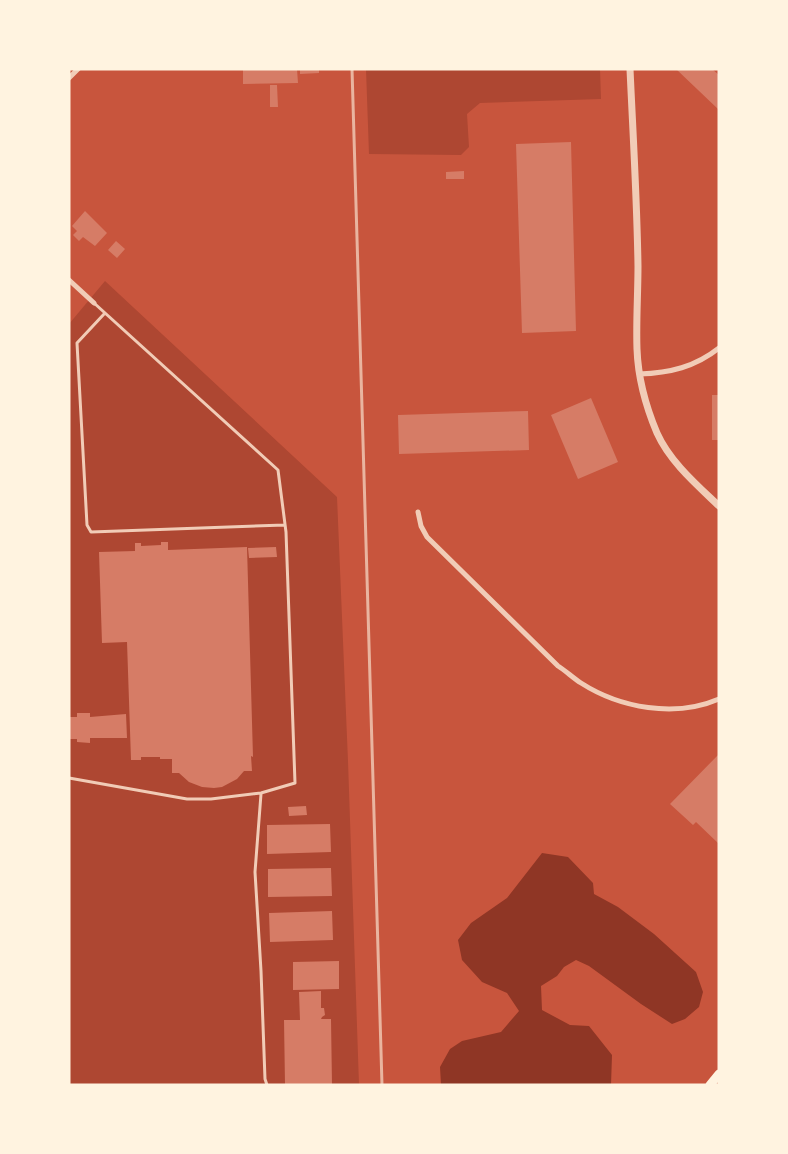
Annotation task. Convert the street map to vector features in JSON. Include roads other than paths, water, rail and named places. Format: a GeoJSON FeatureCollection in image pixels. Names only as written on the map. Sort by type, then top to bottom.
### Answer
{"type":"FeatureCollection","features":[{"type":"Feature","properties":{"kind":"highway"},"geometry":{"type":"LineString","coordinates":[[710,1085],[719,1074]]}},
{"type":"Feature","properties":{"kind":"street"},"geometry":{"type":"LineString","coordinates":[[69,78],[78,69]]}},
{"type":"Feature","properties":{"kind":"street"},"geometry":{"type":"LineString","coordinates":[[630,69],[638,266],[639,374],[658,435],[671,456],[719,506]]}},
{"type":"Feature","properties":{"kind":"street"},"geometry":{"type":"LineString","coordinates":[[69,280],[94,303]]}},
{"type":"Feature","properties":{"kind":"street"},"geometry":{"type":"LineString","coordinates":[[639,374],[680,369],[719,348]]}},
{"type":"Feature","properties":{"kind":"street"},"geometry":{"type":"LineString","coordinates":[[418,512],[421,526],[427,537],[558,666],[581,683],[616,700],[651,708],[690,707],[719,699]]}},
{"type":"Feature","properties":{"kind":"lane"},"geometry":{"type":"LineString","coordinates":[[69,778],[187,799],[211,800],[261,793],[295,783],[285,525],[278,470],[94,303]]}},
{"type":"Feature","properties":{"kind":"lane"},"geometry":{"type":"LineString","coordinates":[[105,313],[77,343],[87,525],[91,532],[285,525]]}},
{"type":"Feature","properties":{"kind":"lane"},"geometry":{"type":"LineString","coordinates":[[261,793],[255,872],[267,1085]]}},
{"type":"Feature","properties":{"kind":"railway"},"geometry":{"type":"LineString","coordinates":[[352,69],[382,1085]]}}]}
